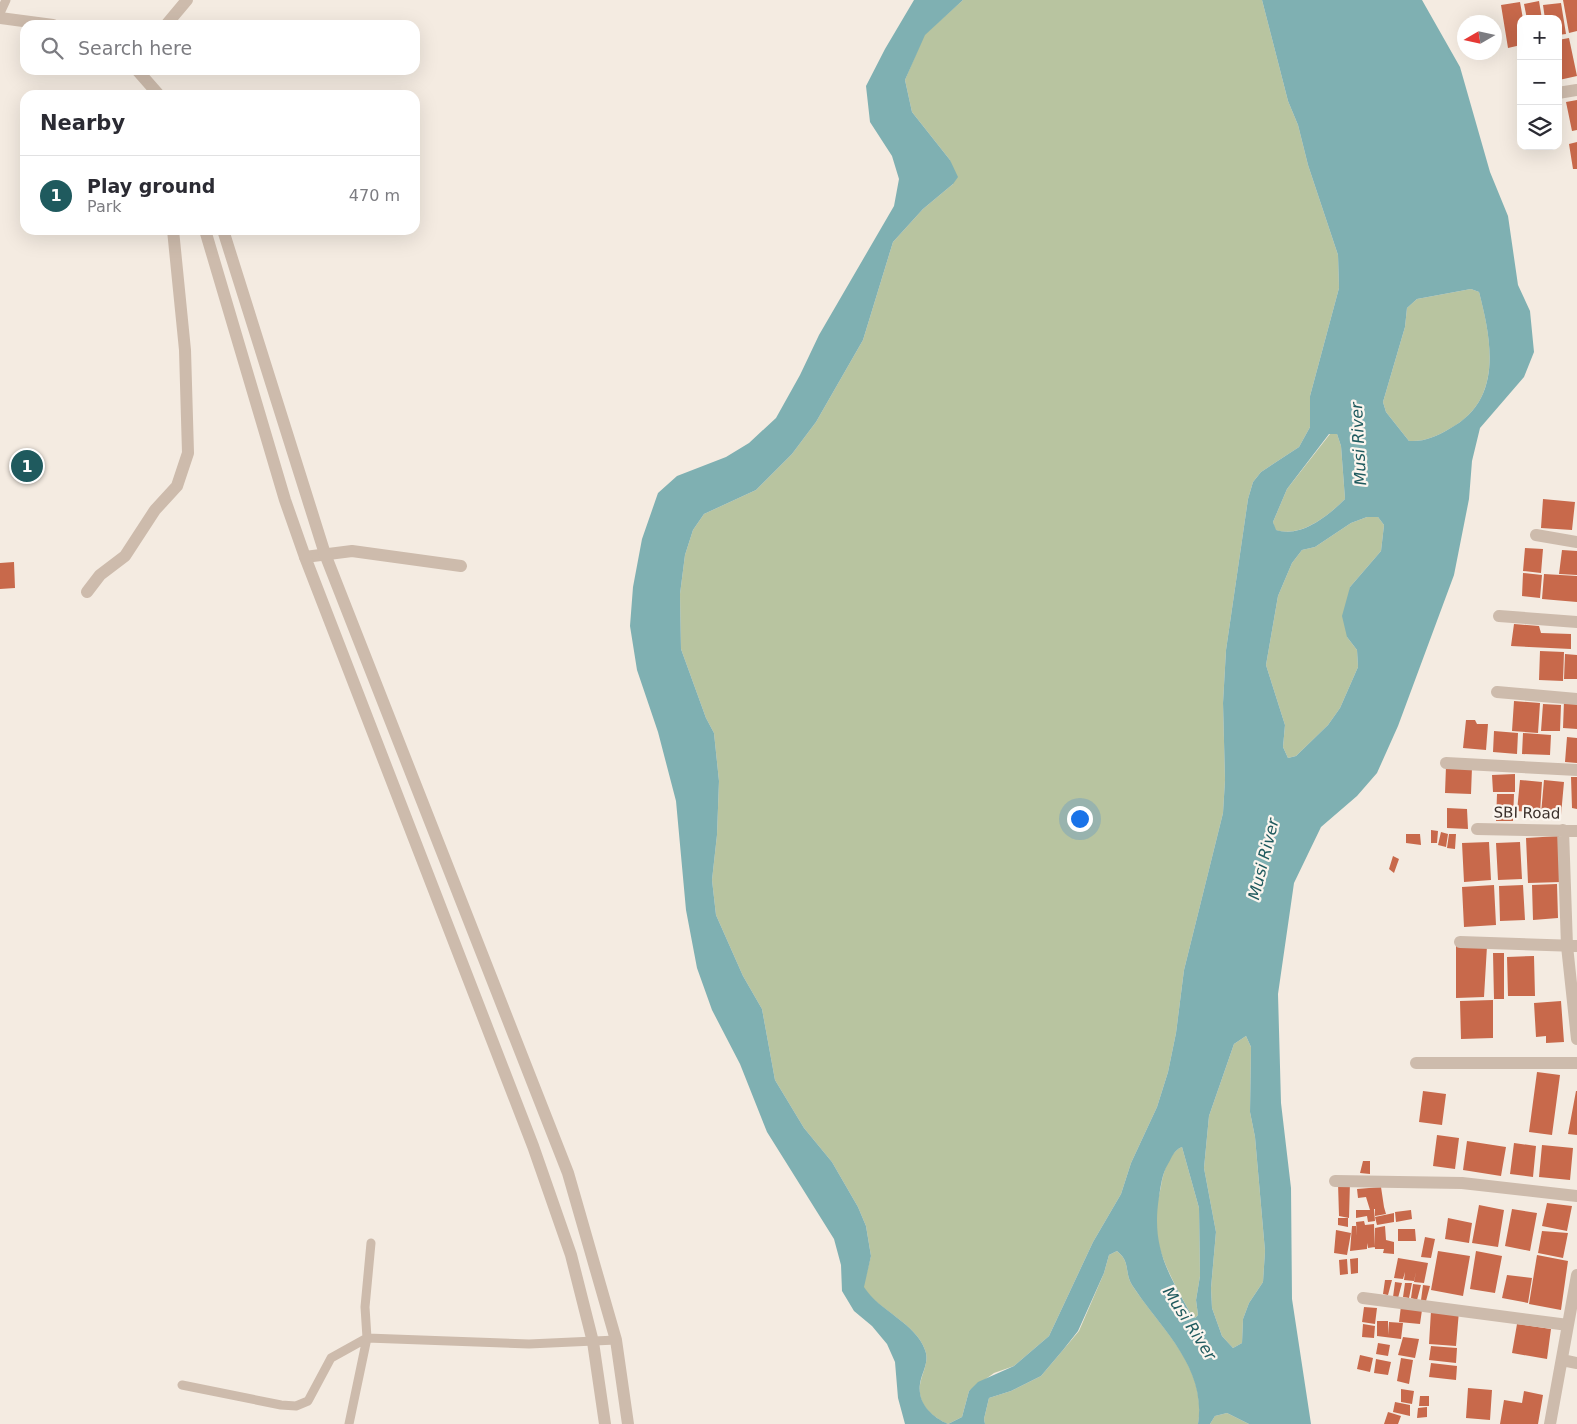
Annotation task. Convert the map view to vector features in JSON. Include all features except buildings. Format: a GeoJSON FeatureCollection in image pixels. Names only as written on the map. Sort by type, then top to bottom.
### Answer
{"type":"FeatureCollection","features":[{"type":"Feature","properties":{"kind":"street"},"geometry":{"type":"LineString","coordinates":[[170,20],[187,0]]}},
{"type":"Feature","properties":{"kind":"street"},"geometry":{"type":"LineString","coordinates":[[0,18],[20,21]]}},
{"type":"Feature","properties":{"kind":"street"},"geometry":{"type":"LineString","coordinates":[[141,75],[155,90]]}},
{"type":"Feature","properties":{"kind":"street"},"geometry":{"type":"LineString","coordinates":[[1562,92],[1577,90]]}},
{"type":"Feature","properties":{"kind":"street"},"geometry":{"type":"LineString","coordinates":[[87,592],[100,575],[125,556],[155,510],[176,486],[188,453],[185,350],[174,235]]}},
{"type":"Feature","properties":{"kind":"street"},"geometry":{"type":"LineString","coordinates":[[206,235],[285,500],[533,1146],[571,1255],[593,1342],[605,1424]]}},
{"type":"Feature","properties":{"kind":"street"},"geometry":{"type":"LineString","coordinates":[[225,235],[325,554],[568,1173],[616,1340],[628,1424]]}},
{"type":"Feature","properties":{"kind":"street"},"geometry":{"type":"LineString","coordinates":[[1536,535],[1577,542]]}},
{"type":"Feature","properties":{"kind":"street"},"geometry":{"type":"LineString","coordinates":[[306,558],[352,551],[461,566]]}},
{"type":"Feature","properties":{"kind":"street"},"geometry":{"type":"LineString","coordinates":[[1499,616],[1577,622]]}},
{"type":"Feature","properties":{"kind":"street"},"geometry":{"type":"LineString","coordinates":[[1497,692],[1577,699]]}},
{"type":"Feature","properties":{"kind":"street"},"geometry":{"type":"LineString","coordinates":[[1446,762],[1577,770]]}},
{"type":"Feature","properties":{"kind":"street","name":"SBI Road"},"geometry":{"type":"LineString","coordinates":[[1477,829],[1577,831]]}},
{"type":"Feature","properties":{"kind":"street"},"geometry":{"type":"LineString","coordinates":[[1564,830],[1577,1039]]}},
{"type":"Feature","properties":{"kind":"street"},"geometry":{"type":"LineString","coordinates":[[1460,942],[1572,946]]}},
{"type":"Feature","properties":{"kind":"street"},"geometry":{"type":"LineString","coordinates":[[1416,1063],[1577,1063]]}},
{"type":"Feature","properties":{"kind":"street"},"geometry":{"type":"LineString","coordinates":[[1334,1181],[1462,1183],[1577,1196]]}},
{"type":"Feature","properties":{"kind":"street"},"geometry":{"type":"LineString","coordinates":[[1550,1424],[1577,1275]]}},
{"type":"Feature","properties":{"kind":"street"},"geometry":{"type":"LineString","coordinates":[[1364,1298],[1568,1325]]}},
{"type":"Feature","properties":{"kind":"street"},"geometry":{"type":"LineString","coordinates":[[1562,1360],[1577,1363]]}},
{"type":"Feature","properties":{"kind":"lane"},"geometry":{"type":"LineString","coordinates":[[0,13],[6,0]]}},
{"type":"Feature","properties":{"kind":"lane"},"geometry":{"type":"LineString","coordinates":[[349,1424],[367,1338],[365,1307],[371,1243]]}},
{"type":"Feature","properties":{"kind":"lane"},"geometry":{"type":"LineString","coordinates":[[182,1385],[281,1405],[296,1406],[308,1401],[331,1358],[367,1338],[529,1344],[616,1340]]}},
{"type":"Feature","properties":{"kind":"green space"},"geometry":{"type":"Polygon","coordinates":[[[963,0],[1262,0],[1288,101],[1298,125],[1308,165],[1338,255],[1339,288],[1310,396],[1310,427],[1299,447],[1261,472],[1253,482],[1248,499],[1226,650],[1223,703],[1225,780],[1223,813],[1184,970],[1176,1033],[1168,1072],[1157,1107],[1131,1163],[1121,1194],[1093,1242],[1049,1336],[1014,1366],[994,1373],[969,1391],[962,1417],[948,1424],[935,1417],[922,1401],[920,1388],[926,1365],[926,1357],[925,1350],[920,1341],[914,1332],[878,1303],[863,1287],[871,1256],[866,1226],[858,1207],[832,1162],[804,1128],[775,1080],[762,1009],[743,976],[716,915],[712,880],[717,835],[719,781],[714,733],[706,718],[681,649],[680,594],[685,555],[693,530],[704,514],[756,490],[792,454],[816,422],[863,340],[893,242],[923,209],[953,184],[950,160],[912,112],[905,80],[924,35],[963,0]]]}},
{"type":"Feature","properties":{"kind":"green space"},"geometry":{"type":"Polygon","coordinates":[[[1471,289],[1479,292],[1487,330],[1489,368],[1486,386],[1478,403],[1466,417],[1435,436],[1420,441],[1409,441],[1386,412],[1383,402],[1405,327],[1407,308],[1417,299],[1471,289]]]}},
{"type":"Feature","properties":{"kind":"green space"},"geometry":{"type":"Polygon","coordinates":[[[1330,434],[1337,434],[1341,446],[1345,499],[1331,512],[1304,528],[1285,532],[1275,530],[1273,522],[1287,489],[1330,434]]]}},
{"type":"Feature","properties":{"kind":"green space"},"geometry":{"type":"Polygon","coordinates":[[[1367,517],[1378,517],[1384,525],[1381,551],[1350,587],[1347,637],[1357,650],[1358,667],[1340,708],[1328,725],[1296,756],[1288,758],[1283,747],[1285,725],[1266,665],[1278,596],[1292,563],[1302,550],[1315,547],[1351,523],[1367,517]]]}},
{"type":"Feature","properties":{"kind":"green space"},"geometry":{"type":"Polygon","coordinates":[[[1246,1036],[1251,1047],[1250,1112],[1255,1137],[1265,1251],[1263,1282],[1249,1303],[1243,1319],[1242,1343],[1233,1348],[1222,1336],[1212,1308],[1211,1288],[1216,1232],[1204,1168],[1209,1116],[1234,1044],[1246,1036]]]}},
{"type":"Feature","properties":{"kind":"green space"},"geometry":{"type":"Polygon","coordinates":[[[1182,1147],[1199,1208],[1200,1276],[1196,1300],[1198,1315],[1195,1318],[1192,1316],[1169,1272],[1160,1248],[1155,1224],[1156,1210],[1165,1169],[1170,1158],[1182,1147]]]}},
{"type":"Feature","properties":{"kind":"green space"},"geometry":{"type":"Polygon","coordinates":[[[1117,1251],[1126,1263],[1132,1285],[1168,1333],[1189,1366],[1196,1384],[1199,1403],[1198,1424],[985,1424],[984,1419],[989,1398],[1011,1391],[1041,1376],[1079,1331],[1104,1273],[1109,1255],[1117,1251]]]}},
{"type":"Feature","properties":{"kind":"green space"},"geometry":{"type":"Polygon","coordinates":[[[1227,1413],[1249,1424],[1210,1424],[1215,1416],[1227,1413]]]}},
{"type":"Feature","properties":{"kind":"water"},"geometry":{"type":"Polygon","coordinates":[[[914,0],[963,0],[925,35],[905,80],[912,112],[950,160],[958,177],[953,184],[923,209],[893,242],[863,340],[816,422],[792,454],[756,490],[704,514],[693,530],[685,555],[680,594],[681,649],[706,718],[714,733],[719,781],[717,835],[712,880],[716,915],[743,976],[762,1009],[775,1080],[804,1128],[832,1162],[858,1207],[866,1226],[871,1256],[864,1287],[879,1303],[914,1332],[920,1341],[925,1350],[926,1357],[926,1365],[920,1387],[922,1401],[935,1417],[948,1424],[905,1424],[898,1398],[895,1362],[887,1344],[872,1326],[854,1311],[842,1291],[841,1265],[834,1239],[767,1132],[740,1064],[712,1010],[697,968],[686,910],[676,801],[658,732],[637,670],[630,626],[633,587],[642,539],[658,493],[677,476],[726,457],[749,443],[776,418],[800,375],[819,335],[894,206],[899,179],[892,156],[870,122],[866,86],[914,0]]]}},
{"type":"Feature","properties":{"kind":"water","name":"Musi River"},"geometry":{"type":"Polygon","coordinates":[[[1262,0],[1422,0],[1460,67],[1490,172],[1508,216],[1518,285],[1530,311],[1534,352],[1524,377],[1480,428],[1472,461],[1469,499],[1454,575],[1398,726],[1377,773],[1357,796],[1321,827],[1294,883],[1278,994],[1281,1103],[1291,1188],[1292,1299],[1311,1424],[1249,1424],[1227,1413],[1215,1416],[1210,1424],[1198,1424],[1199,1403],[1195,1384],[1188,1366],[1168,1333],[1132,1285],[1126,1263],[1117,1251],[1109,1255],[1104,1273],[1078,1331],[1041,1376],[1011,1391],[989,1398],[984,1419],[985,1424],[948,1424],[962,1417],[969,1391],[978,1382],[1014,1366],[1049,1336],[1093,1242],[1121,1194],[1131,1163],[1157,1107],[1168,1072],[1176,1033],[1184,970],[1223,813],[1225,780],[1223,703],[1226,650],[1248,499],[1253,482],[1261,472],[1299,447],[1310,427],[1310,396],[1339,288],[1338,255],[1308,165],[1298,125],[1288,101],[1262,0]],[[1471,289],[1417,299],[1407,308],[1405,327],[1383,402],[1386,412],[1409,441],[1420,441],[1435,436],[1466,417],[1478,403],[1486,387],[1489,369],[1487,331],[1479,292],[1471,289]],[[1329,434],[1287,489],[1273,522],[1276,530],[1285,532],[1295,531],[1314,524],[1345,499],[1341,446],[1337,434],[1329,434]],[[1367,517],[1351,523],[1315,547],[1302,550],[1292,563],[1278,596],[1266,665],[1285,725],[1283,747],[1288,758],[1296,756],[1328,725],[1340,708],[1358,667],[1357,650],[1347,637],[1342,616],[1350,587],[1381,551],[1384,525],[1378,517],[1367,517]],[[1246,1036],[1234,1044],[1209,1116],[1204,1168],[1216,1232],[1211,1288],[1212,1308],[1222,1336],[1233,1348],[1242,1343],[1243,1319],[1249,1303],[1263,1282],[1265,1251],[1255,1137],[1250,1112],[1251,1047],[1246,1036]],[[1182,1147],[1177,1150],[1166,1168],[1162,1180],[1157,1215],[1157,1231],[1163,1259],[1169,1273],[1192,1316],[1195,1318],[1198,1315],[1196,1300],[1200,1276],[1199,1208],[1182,1147]]]}},
{"type":"Feature","properties":{"kind":"place","name":"Play ground"},"geometry":{"type":"Point","coordinates":[27,466]}}]}
